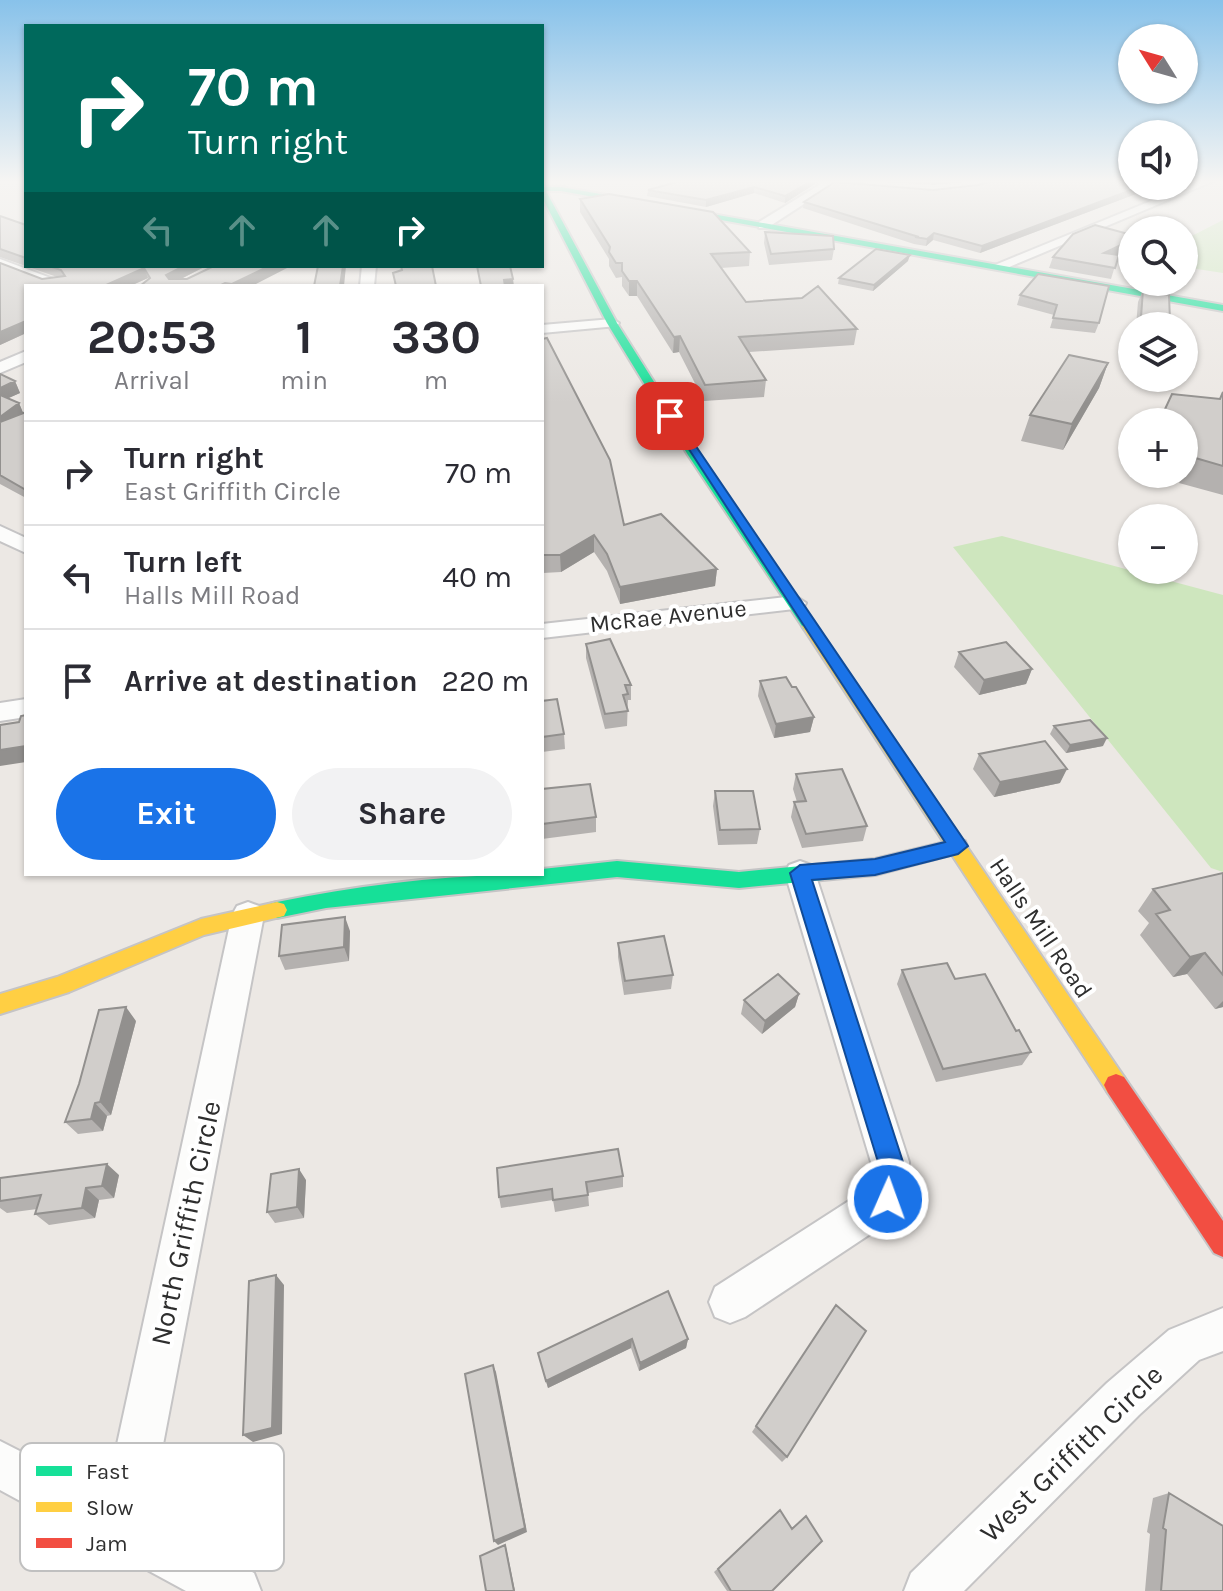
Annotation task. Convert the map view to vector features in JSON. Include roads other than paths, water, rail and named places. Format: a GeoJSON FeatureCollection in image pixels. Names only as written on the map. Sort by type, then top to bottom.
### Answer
{"type":"FeatureCollection","features":[{"type":"Feature","properties":{"kind":"street","name":"Halls Mill Road"},"geometry":{"type":"LineString","coordinates":[[576,254],[612,323],[694,455],[1223,1244]]}},
{"type":"Feature","properties":{"kind":"street"},"geometry":{"type":"LineString","coordinates":[[926,254],[1223,308]]}},
{"type":"Feature","properties":{"kind":"street"},"geometry":{"type":"LineString","coordinates":[[997,267],[1028,254]]}},
{"type":"Feature","properties":{"kind":"street"},"geometry":{"type":"LineString","coordinates":[[0,263],[54,284]]}},
{"type":"Feature","properties":{"kind":"street"},"geometry":{"type":"LineString","coordinates":[[544,329],[612,323]]}},
{"type":"Feature","properties":{"kind":"street"},"geometry":{"type":"LineString","coordinates":[[0,368],[24,357]]}},
{"type":"Feature","properties":{"kind":"street"},"geometry":{"type":"LineString","coordinates":[[0,378],[24,376]]}},
{"type":"Feature","properties":{"kind":"street"},"geometry":{"type":"LineString","coordinates":[[0,532],[24,546]]}},
{"type":"Feature","properties":{"kind":"street","name":"McRae Avenue"},"geometry":{"type":"LineString","coordinates":[[544,631],[795,603]]}},
{"type":"Feature","properties":{"kind":"street"},"geometry":{"type":"LineString","coordinates":[[0,712],[24,708]]}},
{"type":"Feature","properties":{"kind":"street"},"geometry":{"type":"LineString","coordinates":[[0,1004],[61,985],[201,927],[326,900],[617,869],[739,880],[875,867],[958,846]]}},
{"type":"Feature","properties":{"kind":"street"},"geometry":{"type":"LineString","coordinates":[[730,1302],[888,1199],[890,1162],[800,873]]}},
{"type":"Feature","properties":{"kind":"street","name":"North Griffith Circle"},"geometry":{"type":"LineString","coordinates":[[140,1443],[248,915]]}},
{"type":"Feature","properties":{"kind":"street","name":"West Griffith Circle"},"geometry":{"type":"LineString","coordinates":[[929,1591],[1123,1399],[1184,1345],[1223,1329]]}},
{"type":"Feature","properties":{"kind":"street"},"geometry":{"type":"LineString","coordinates":[[0,1464],[20,1475]]}},
{"type":"Feature","properties":{"kind":"street"},"geometry":{"type":"LineString","coordinates":[[198,1571],[236,1591]]}}]}
